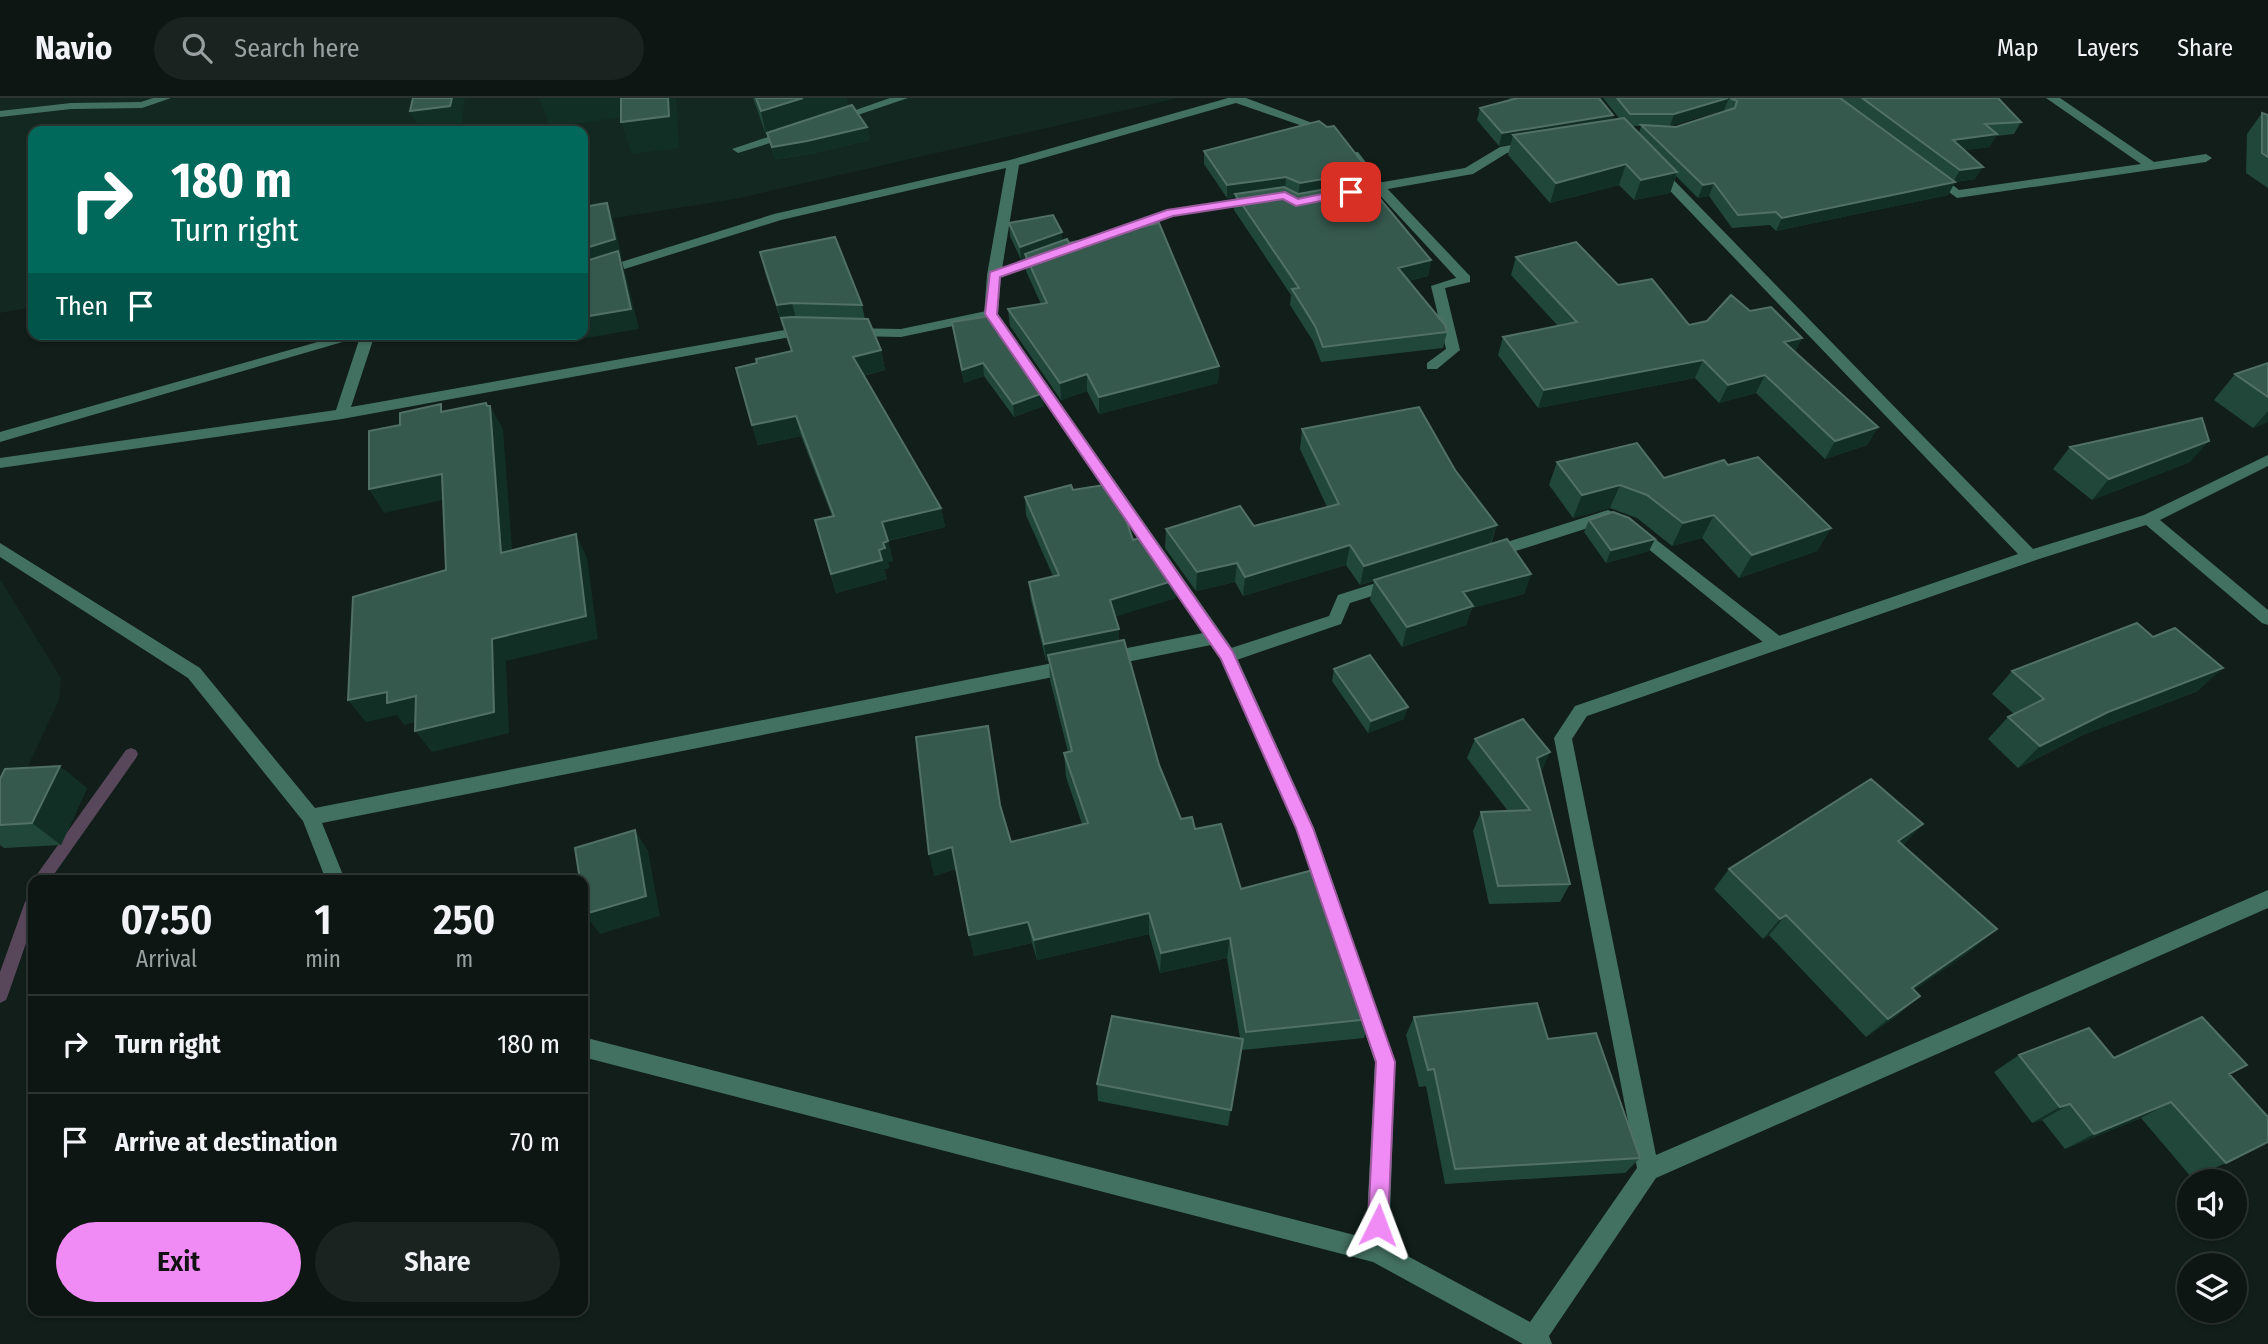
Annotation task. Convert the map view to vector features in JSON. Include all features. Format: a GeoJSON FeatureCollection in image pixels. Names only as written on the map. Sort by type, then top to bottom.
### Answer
{"type":"FeatureCollection","features":[{"type":"Feature","properties":{"kind":"street"},"geometry":{"type":"LineString","coordinates":[[0,114],[71,106],[142,105],[165,98]]}},
{"type":"Feature","properties":{"kind":"street"},"geometry":{"type":"LineString","coordinates":[[827,122],[902,98]]}},
{"type":"Feature","properties":{"kind":"street"},"geometry":{"type":"LineString","coordinates":[[588,276],[779,217],[1013,163],[1210,102],[1238,98],[1342,140],[1378,186],[1465,279],[1438,286],[1453,350],[1432,366]]}},
{"type":"Feature","properties":{"kind":"street"},"geometry":{"type":"LineString","coordinates":[[2052,98],[2154,167]]}},
{"type":"Feature","properties":{"kind":"street"},"geometry":{"type":"LineString","coordinates":[[738,149],[802,130]]}},
{"type":"Feature","properties":{"kind":"street"},"geometry":{"type":"LineString","coordinates":[[1337,194],[1469,171],[1504,150],[1543,144]]}},
{"type":"Feature","properties":{"kind":"street"},"geometry":{"type":"LineString","coordinates":[[1925,170],[1957,194],[2206,158]]}},
{"type":"Feature","properties":{"kind":"street"},"geometry":{"type":"LineString","coordinates":[[1649,162],[2030,556]]}},
{"type":"Feature","properties":{"kind":"street"},"geometry":{"type":"LineString","coordinates":[[1013,163],[994,275],[991,314],[1228,656],[1305,828],[1385,1062],[1377,1252]]}},
{"type":"Feature","properties":{"kind":"street"},"geometry":{"type":"LineString","coordinates":[[994,275],[1171,213],[1272,198]]}},
{"type":"Feature","properties":{"kind":"street"},"geometry":{"type":"LineString","coordinates":[[0,463],[342,414],[797,330],[901,333],[991,314]]}},
{"type":"Feature","properties":{"kind":"street"},"geometry":{"type":"LineString","coordinates":[[0,437],[345,340]]}},
{"type":"Feature","properties":{"kind":"street"},"geometry":{"type":"LineString","coordinates":[[342,414],[364,340]]}},
{"type":"Feature","properties":{"kind":"street"},"geometry":{"type":"LineString","coordinates":[[1648,1170],[1563,738],[1581,711],[1775,642],[2149,519],[2268,460]]}},
{"type":"Feature","properties":{"kind":"street"},"geometry":{"type":"LineString","coordinates":[[1477,557],[1609,516],[1630,524],[1775,642]]}},
{"type":"Feature","properties":{"kind":"street"},"geometry":{"type":"LineString","coordinates":[[2149,519],[2268,619]]}},
{"type":"Feature","properties":{"kind":"street"},"geometry":{"type":"LineString","coordinates":[[0,549],[194,673],[311,817],[333,875]]}},
{"type":"Feature","properties":{"kind":"street"},"geometry":{"type":"LineString","coordinates":[[1228,656],[1335,620],[1344,599],[1410,578]]}},
{"type":"Feature","properties":{"kind":"street"},"geometry":{"type":"LineString","coordinates":[[311,817],[1213,638]]}},
{"type":"Feature","properties":{"kind":"street"},"geometry":{"type":"LineString","coordinates":[[588,1048],[1377,1252],[1537,1341],[1648,1170],[2268,899]]}},
{"type":"Feature","properties":{"kind":"shaded area"},"geometry":{"type":"Polygon","coordinates":[[[0,98],[1178,98],[735,199],[588,222],[588,126],[28,126],[28,308],[0,313],[0,98]]]}},
{"type":"Feature","properties":{"kind":"shaded area"},"geometry":{"type":"Polygon","coordinates":[[[0,579],[61,678],[59,700],[0,826],[0,579]]]}},
{"type":"Feature","properties":{"kind":"building"},"geometry":{"type":"Polygon","coordinates":[[[413,98],[452,98],[450,106],[410,111],[413,98]]]}},
{"type":"Feature","properties":{"kind":"building"},"geometry":{"type":"Polygon","coordinates":[[[621,98],[668,98],[669,116],[621,122],[621,98]]]}},
{"type":"Feature","properties":{"kind":"building"},"geometry":{"type":"Polygon","coordinates":[[[756,98],[803,98],[761,111],[756,98]]]}},
{"type":"Feature","properties":{"kind":"building"},"geometry":{"type":"Polygon","coordinates":[[[1518,98],[1599,98],[1613,115],[1502,133],[1480,108],[1518,98]]]}},
{"type":"Feature","properties":{"kind":"building"},"geometry":{"type":"Polygon","coordinates":[[[1617,98],[1728,98],[1674,114],[1630,114],[1617,98]]]}},
{"type":"Feature","properties":{"kind":"building"},"geometry":{"type":"Polygon","coordinates":[[[1730,98],[1840,98],[1955,182],[1782,218],[1776,212],[1738,215],[1714,183],[1703,185],[1641,125],[1676,127],[1735,108],[1737,101],[1730,98]]]}},
{"type":"Feature","properties":{"kind":"building"},"geometry":{"type":"Polygon","coordinates":[[[1862,98],[1998,98],[2021,122],[1985,124],[1997,134],[1953,140],[1983,167],[1960,170],[1862,98]]]}},
{"type":"Feature","properties":{"kind":"building"},"geometry":{"type":"Polygon","coordinates":[[[852,105],[867,127],[772,147],[767,133],[852,105]]]}},
{"type":"Feature","properties":{"kind":"building"},"geometry":{"type":"Polygon","coordinates":[[[2262,113],[2268,115],[2268,157],[2262,153],[2262,113]]]}},
{"type":"Feature","properties":{"kind":"building"},"geometry":{"type":"Polygon","coordinates":[[[1624,118],[1677,172],[1641,180],[1626,164],[1556,183],[1513,135],[1624,118]]]}},
{"type":"Feature","properties":{"kind":"building"},"geometry":{"type":"Polygon","coordinates":[[[1319,121],[1327,127],[1334,126],[1369,171],[1300,183],[1286,177],[1227,185],[1204,151],[1319,121]]]}},
{"type":"Feature","properties":{"kind":"building"},"geometry":{"type":"Polygon","coordinates":[[[1366,182],[1431,260],[1398,268],[1445,325],[1447,332],[1323,347],[1315,326],[1292,289],[1299,288],[1235,194],[1284,187],[1298,194],[1366,182]]]}},
{"type":"Feature","properties":{"kind":"building"},"geometry":{"type":"Polygon","coordinates":[[[607,203],[615,239],[588,247],[588,206],[607,203]]]}},
{"type":"Feature","properties":{"kind":"building"},"geometry":{"type":"Polygon","coordinates":[[[1053,215],[1062,232],[1020,247],[1009,223],[1053,215]]]}},
{"type":"Feature","properties":{"kind":"building"},"geometry":{"type":"Polygon","coordinates":[[[1159,223],[1219,366],[1099,397],[1087,374],[1060,383],[1008,309],[1047,303],[1025,254],[1067,239],[1069,243],[1159,223]]]}},
{"type":"Feature","properties":{"kind":"building"},"geometry":{"type":"Polygon","coordinates":[[[835,237],[862,305],[777,305],[760,252],[835,237]]]}},
{"type":"Feature","properties":{"kind":"building"},"geometry":{"type":"Polygon","coordinates":[[[1576,242],[1618,285],[1652,279],[1689,325],[1707,321],[1731,295],[1750,311],[1771,307],[1802,338],[1784,342],[1878,427],[1835,441],[1765,375],[1728,385],[1703,360],[1544,390],[1503,337],[1577,322],[1516,257],[1576,242]]]}},
{"type":"Feature","properties":{"kind":"building"},"geometry":{"type":"Polygon","coordinates":[[[618,251],[631,309],[588,316],[588,260],[618,251]]]}},
{"type":"Feature","properties":{"kind":"building"},"geometry":{"type":"Polygon","coordinates":[[[990,316],[1043,393],[1013,404],[983,363],[962,370],[952,322],[990,316]]]}},
{"type":"Feature","properties":{"kind":"building"},"geometry":{"type":"Polygon","coordinates":[[[781,318],[868,319],[881,350],[853,357],[941,508],[882,522],[888,541],[883,543],[885,548],[879,550],[882,560],[831,574],[815,520],[834,516],[796,416],[752,425],[736,368],[757,363],[756,359],[792,351],[781,318]]]}},
{"type":"Feature","properties":{"kind":"building"},"geometry":{"type":"Polygon","coordinates":[[[2268,363],[2268,397],[2235,374],[2268,363]]]}},
{"type":"Feature","properties":{"kind":"building"},"geometry":{"type":"Polygon","coordinates":[[[486,403],[490,406],[501,553],[576,534],[586,616],[492,639],[494,712],[415,731],[416,696],[387,703],[387,692],[348,700],[353,597],[446,570],[442,474],[369,489],[369,431],[400,425],[400,413],[441,404],[441,412],[486,403]]]}},
{"type":"Feature","properties":{"kind":"building"},"geometry":{"type":"Polygon","coordinates":[[[1419,407],[1455,470],[1497,525],[1364,566],[1350,545],[1245,577],[1237,563],[1197,572],[1166,529],[1240,506],[1254,526],[1339,504],[1302,429],[1419,407]]]}},
{"type":"Feature","properties":{"kind":"building"},"geometry":{"type":"Polygon","coordinates":[[[2202,418],[2209,441],[2109,479],[2070,447],[2202,418]]]}},
{"type":"Feature","properties":{"kind":"building"},"geometry":{"type":"Polygon","coordinates":[[[1637,443],[1664,478],[1724,460],[1728,465],[1758,457],[1831,528],[1752,555],[1714,515],[1683,523],[1647,495],[1620,485],[1582,495],[1557,462],[1637,443]]]}},
{"type":"Feature","properties":{"kind":"building"},"geometry":{"type":"Polygon","coordinates":[[[1110,484],[1118,496],[1133,540],[1146,536],[1176,580],[1110,600],[1119,629],[1044,644],[1029,582],[1059,575],[1025,497],[1071,485],[1073,490],[1110,484]]]}},
{"type":"Feature","properties":{"kind":"building"},"geometry":{"type":"Polygon","coordinates":[[[1613,512],[1629,518],[1655,539],[1611,550],[1589,520],[1613,512]]]}},
{"type":"Feature","properties":{"kind":"building"},"geometry":{"type":"Polygon","coordinates":[[[1507,539],[1531,574],[1463,592],[1473,606],[1407,627],[1374,580],[1507,539]]]}},
{"type":"Feature","properties":{"kind":"building"},"geometry":{"type":"Polygon","coordinates":[[[2137,623],[2153,637],[2175,628],[2223,668],[2108,712],[2040,746],[2008,717],[2044,699],[2012,671],[2137,623]]]}},
{"type":"Feature","properties":{"kind":"building"},"geometry":{"type":"Polygon","coordinates":[[[1124,640],[1159,765],[1181,819],[1192,817],[1195,829],[1221,824],[1241,889],[1313,870],[1371,1019],[1246,1032],[1230,938],[1161,953],[1149,913],[1034,940],[1028,922],[969,935],[952,847],[929,854],[916,737],[988,726],[1000,805],[1011,842],[1088,823],[1064,753],[1072,751],[1048,655],[1124,640]]]}},
{"type":"Feature","properties":{"kind":"building"},"geometry":{"type":"Polygon","coordinates":[[[1370,655],[1408,707],[1371,721],[1334,669],[1370,655]]]}},
{"type":"Feature","properties":{"kind":"building"},"geometry":{"type":"Polygon","coordinates":[[[1523,719],[1550,752],[1537,758],[1570,884],[1498,886],[1481,812],[1530,810],[1475,739],[1523,719]]]}},
{"type":"Feature","properties":{"kind":"building"},"geometry":{"type":"Polygon","coordinates":[[[60,766],[32,823],[0,825],[0,779],[5,769],[60,766]]]}},
{"type":"Feature","properties":{"kind":"building"},"geometry":{"type":"Polygon","coordinates":[[[1871,779],[1923,824],[1898,841],[1997,929],[1912,988],[1920,996],[1888,1019],[1786,915],[1780,919],[1729,869],[1871,779]]]}},
{"type":"Feature","properties":{"kind":"building"},"geometry":{"type":"Polygon","coordinates":[[[635,830],[646,896],[588,913],[588,875],[579,875],[575,848],[635,830]]]}},
{"type":"Feature","properties":{"kind":"building"},"geometry":{"type":"Polygon","coordinates":[[[1537,1003],[1548,1039],[1596,1033],[1640,1158],[1455,1169],[1434,1069],[1428,1070],[1414,1017],[1537,1003]]]}},
{"type":"Feature","properties":{"kind":"building"},"geometry":{"type":"Polygon","coordinates":[[[1112,1016],[1243,1039],[1231,1110],[1097,1084],[1112,1016]]]}},
{"type":"Feature","properties":{"kind":"building"},"geometry":{"type":"Polygon","coordinates":[[[2202,1017],[2247,1065],[2229,1074],[2268,1117],[2268,1142],[2226,1163],[2171,1102],[2094,1134],[2070,1104],[2060,1107],[2019,1055],[2089,1028],[2114,1058],[2202,1017]]]}},
{"type":"Feature","properties":{"kind":"waterway"},"geometry":{"type":"LineString","coordinates":[[45,875],[131,754]]}},
{"type":"Feature","properties":{"kind":"waterway"},"geometry":{"type":"LineString","coordinates":[[0,995],[28,916]]}},
{"type":"Feature","properties":{"kind":"route"},"geometry":{"type":"LineString","coordinates":[[1351,192],[1296,203],[1285,196],[1171,213],[994,275],[991,314],[1228,656],[1305,828],[1385,1062],[1378,1225]]}}]}
